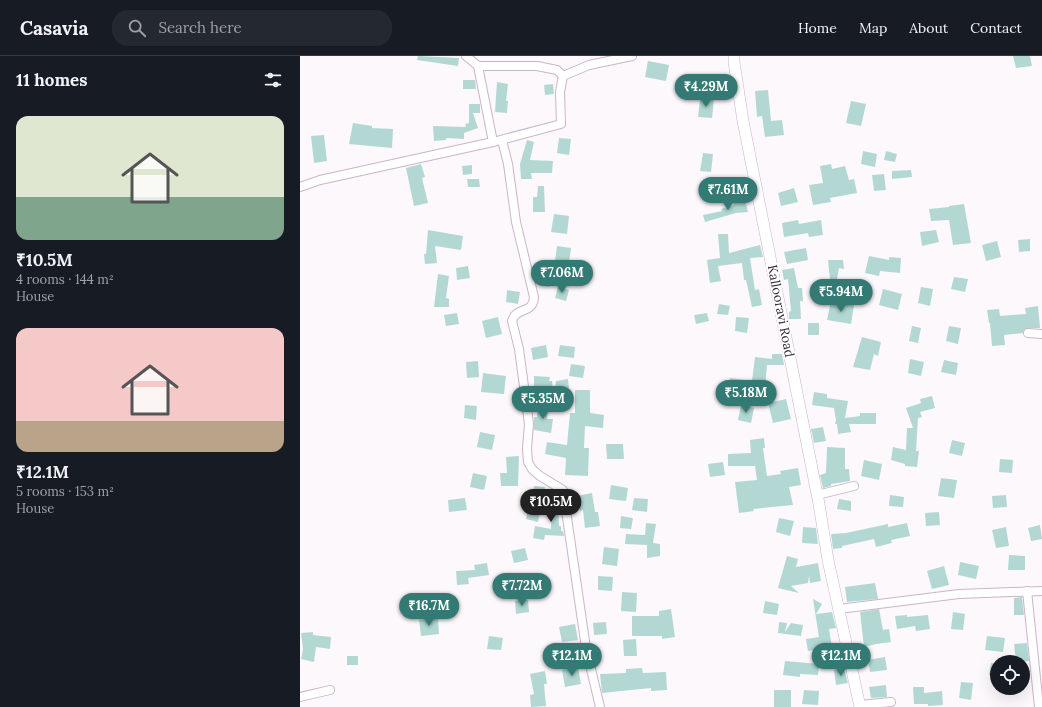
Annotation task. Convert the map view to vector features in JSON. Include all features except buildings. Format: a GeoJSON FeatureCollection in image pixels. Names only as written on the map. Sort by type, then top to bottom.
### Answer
{"type":"FeatureCollection","features":[{"type":"Feature","properties":{"kind":"main road","name":"Kallooravi Road"},"geometry":{"type":"LineString","coordinates":[[734,56],[743,121],[817,495],[828,560],[860,706]]}},
{"type":"Feature","properties":{"kind":"street"},"geometry":{"type":"LineString","coordinates":[[466,56],[478,66],[498,141],[508,164],[516,222],[534,297],[534,304],[516,314],[512,321],[519,349],[529,424],[527,449],[528,462],[532,469],[540,476],[563,490],[586,648],[600,707]]}},
{"type":"Feature","properties":{"kind":"street"},"geometry":{"type":"LineString","coordinates":[[562,76],[589,65],[632,56]]}},
{"type":"Feature","properties":{"kind":"street"},"geometry":{"type":"LineString","coordinates":[[300,187],[320,180],[498,141],[561,124],[560,92],[562,76],[557,70],[537,66],[478,66]]}},
{"type":"Feature","properties":{"kind":"street"},"geometry":{"type":"LineString","coordinates":[[1028,333],[1042,334]]}},
{"type":"Feature","properties":{"kind":"street"},"geometry":{"type":"LineString","coordinates":[[817,495],[854,486]]}},
{"type":"Feature","properties":{"kind":"street"},"geometry":{"type":"LineString","coordinates":[[1027,591],[1040,707]]}},
{"type":"Feature","properties":{"kind":"street"},"geometry":{"type":"LineString","coordinates":[[839,609],[959,594],[1042,591]]}},
{"type":"Feature","properties":{"kind":"street"},"geometry":{"type":"LineString","coordinates":[[300,697],[330,690]]}},
{"type":"Feature","properties":{"kind":"street"},"geometry":{"type":"LineString","coordinates":[[860,706],[891,702]]}}]}
